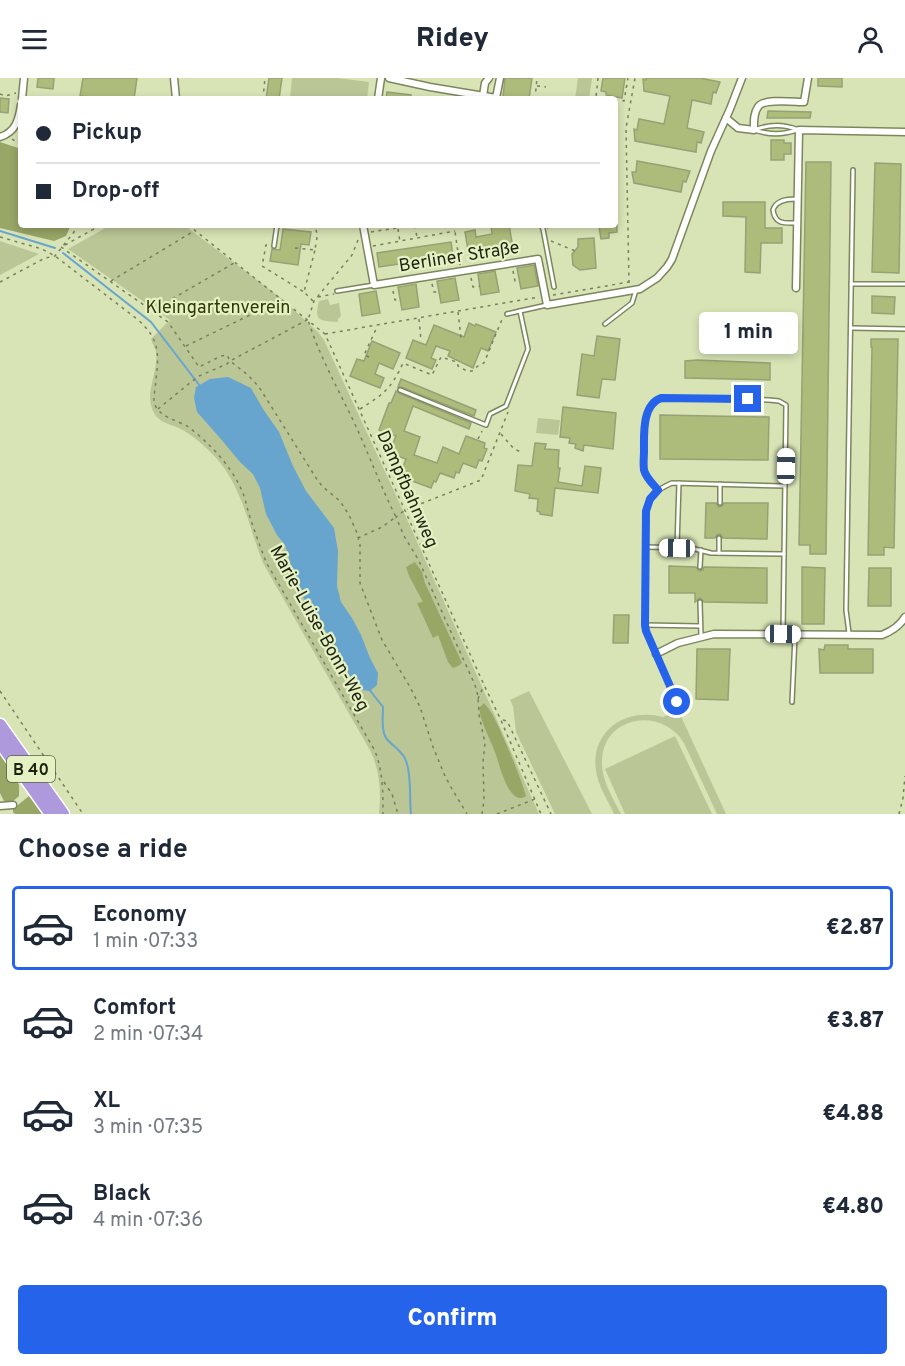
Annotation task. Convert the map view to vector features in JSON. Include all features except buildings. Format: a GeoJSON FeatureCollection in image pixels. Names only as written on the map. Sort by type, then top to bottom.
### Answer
{"type":"FeatureCollection","features":[{"type":"Feature","properties":{"kind":"highway","name":"B 40"},"geometry":{"type":"LineString","coordinates":[[0,725],[63,814]]}},
{"type":"Feature","properties":{"kind":"highway","name":"B 40"},"geometry":{"type":"LineString","coordinates":[[0,742],[51,814]]}},
{"type":"Feature","properties":{"kind":"street"},"geometry":{"type":"LineString","coordinates":[[22,95],[24,78]]}},
{"type":"Feature","properties":{"kind":"street"},"geometry":{"type":"LineString","coordinates":[[174,78],[176,96]]}},
{"type":"Feature","properties":{"kind":"street"},"geometry":{"type":"LineString","coordinates":[[378,96],[381,78]]}},
{"type":"Feature","properties":{"kind":"street"},"geometry":{"type":"LineString","coordinates":[[389,78],[483,96],[485,83],[489,78]]}},
{"type":"Feature","properties":{"kind":"street"},"geometry":{"type":"LineString","coordinates":[[496,96],[500,78]]}},
{"type":"Feature","properties":{"kind":"street"},"geometry":{"type":"LineString","coordinates":[[547,305],[632,290],[657,278],[667,267],[672,259],[716,138],[742,78]]}},
{"type":"Feature","properties":{"kind":"street"},"geometry":{"type":"LineString","coordinates":[[726,118],[738,128],[754,130],[759,104],[769,101],[804,102],[808,78]]}},
{"type":"Feature","properties":{"kind":"street"},"geometry":{"type":"LineString","coordinates":[[0,137],[9,133],[18,120]]}},
{"type":"Feature","properties":{"kind":"street"},"geometry":{"type":"LineString","coordinates":[[796,288],[799,130],[905,132]]}},
{"type":"Feature","properties":{"kind":"street"},"geometry":{"type":"LineString","coordinates":[[362,228],[361,233],[374,285]]}},
{"type":"Feature","properties":{"kind":"street","name":"Berliner Straße"},"geometry":{"type":"LineString","coordinates":[[374,285],[538,258],[547,305]]}},
{"type":"Feature","properties":{"kind":"street"},"geometry":{"type":"LineString","coordinates":[[656,654],[678,643],[701,636],[726,633],[882,635],[894,629],[905,617]]}},
{"type":"Feature","properties":{"kind":"street"},"geometry":{"type":"LineString","coordinates":[[0,806],[13,805]]}},
{"type":"Feature","properties":{"kind":"lane"},"geometry":{"type":"LineString","coordinates":[[754,130],[766,125],[787,126],[799,130]]}},
{"type":"Feature","properties":{"kind":"lane"},"geometry":{"type":"LineString","coordinates":[[754,130],[766,134],[783,135],[799,130]]}},
{"type":"Feature","properties":{"kind":"lane"},"geometry":{"type":"LineString","coordinates":[[849,635],[846,610],[853,170]]}},
{"type":"Feature","properties":{"kind":"lane"},"geometry":{"type":"LineString","coordinates":[[797,223],[780,222],[774,218],[772,210],[776,203],[783,200],[798,199]]}},
{"type":"Feature","properties":{"kind":"lane"},"geometry":{"type":"LineString","coordinates":[[274,246],[277,228]]}},
{"type":"Feature","properties":{"kind":"lane"},"geometry":{"type":"LineString","coordinates":[[542,228],[554,287]]}},
{"type":"Feature","properties":{"kind":"lane"},"geometry":{"type":"LineString","coordinates":[[851,284],[905,284]]}},
{"type":"Feature","properties":{"kind":"lane","name":"Berliner Straße"},"geometry":{"type":"LineString","coordinates":[[336,293],[374,285]]}},
{"type":"Feature","properties":{"kind":"lane"},"geometry":{"type":"LineString","coordinates":[[605,324],[632,303],[632,290]]}},
{"type":"Feature","properties":{"kind":"lane"},"geometry":{"type":"LineString","coordinates":[[507,314],[547,305]]}},
{"type":"Feature","properties":{"kind":"lane"},"geometry":{"type":"LineString","coordinates":[[400,390],[486,425],[490,414],[506,406],[528,350],[520,311]]}},
{"type":"Feature","properties":{"kind":"lane"},"geometry":{"type":"LineString","coordinates":[[851,328],[905,329]]}},
{"type":"Feature","properties":{"kind":"lane"},"geometry":{"type":"LineString","coordinates":[[658,490],[644,468],[644,426],[654,402],[661,398],[783,402],[787,410],[783,634]]}},
{"type":"Feature","properties":{"kind":"lane"},"geometry":{"type":"LineString","coordinates":[[681,711],[645,625],[647,506],[650,499],[658,490],[672,483],[785,486]]}},
{"type":"Feature","properties":{"kind":"lane"},"geometry":{"type":"LineString","coordinates":[[677,548],[679,483]]}},
{"type":"Feature","properties":{"kind":"lane"},"geometry":{"type":"LineString","coordinates":[[720,484],[720,503]]}},
{"type":"Feature","properties":{"kind":"lane"},"geometry":{"type":"LineString","coordinates":[[719,538],[719,553]]}},
{"type":"Feature","properties":{"kind":"lane"},"geometry":{"type":"LineString","coordinates":[[646,547],[691,548],[711,553],[784,554]]}},
{"type":"Feature","properties":{"kind":"lane"},"geometry":{"type":"LineString","coordinates":[[700,567],[701,550]]}},
{"type":"Feature","properties":{"kind":"lane"},"geometry":{"type":"LineString","coordinates":[[700,602],[701,636]]}},
{"type":"Feature","properties":{"kind":"lane"},"geometry":{"type":"LineString","coordinates":[[645,625],[700,626]]}},
{"type":"Feature","properties":{"kind":"lane"},"geometry":{"type":"LineString","coordinates":[[792,702],[795,634]]}},
{"type":"Feature","properties":{"kind":"path"},"geometry":{"type":"LineString","coordinates":[[263,96],[265,78]]}},
{"type":"Feature","properties":{"kind":"path"},"geometry":{"type":"LineString","coordinates":[[535,96],[537,78]]}},
{"type":"Feature","properties":{"kind":"path"},"geometry":{"type":"LineString","coordinates":[[596,96],[598,78]]}},
{"type":"Feature","properties":{"kind":"path"},"geometry":{"type":"LineString","coordinates":[[618,100],[624,101],[628,78]]}},
{"type":"Feature","properties":{"kind":"path"},"geometry":{"type":"LineString","coordinates":[[632,290],[629,282],[627,128],[635,78]]}},
{"type":"Feature","properties":{"kind":"path"},"geometry":{"type":"LineString","coordinates":[[536,86],[546,87]]}},
{"type":"Feature","properties":{"kind":"path"},"geometry":{"type":"LineString","coordinates":[[0,94],[22,95]]}},
{"type":"Feature","properties":{"kind":"path"},"geometry":{"type":"LineString","coordinates":[[9,133],[12,140],[18,143]]}},
{"type":"Feature","properties":{"kind":"path"},"geometry":{"type":"LineString","coordinates":[[0,282],[45,258],[55,256],[76,228]]}},
{"type":"Feature","properties":{"kind":"path"},"geometry":{"type":"LineString","coordinates":[[61,247],[96,228]]}},
{"type":"Feature","properties":{"kind":"path","name":"Dampfbahnweg"},"geometry":{"type":"LineString","coordinates":[[192,228],[325,334],[501,718],[541,814]]}},
{"type":"Feature","properties":{"kind":"path"},"geometry":{"type":"LineString","coordinates":[[304,291],[315,250],[317,233],[314,228]]}},
{"type":"Feature","properties":{"kind":"path"},"geometry":{"type":"LineString","coordinates":[[400,242],[397,228],[361,233],[352,255],[314,301],[308,320],[382,489],[404,536],[418,559],[475,686],[485,743],[482,814]]}},
{"type":"Feature","properties":{"kind":"path"},"geometry":{"type":"LineString","coordinates":[[415,228],[417,238]]}},
{"type":"Feature","properties":{"kind":"path"},"geometry":{"type":"LineString","coordinates":[[454,228],[461,270]]}},
{"type":"Feature","properties":{"kind":"path"},"geometry":{"type":"LineString","coordinates":[[110,281],[195,230]]}},
{"type":"Feature","properties":{"kind":"path"},"geometry":{"type":"LineString","coordinates":[[366,247],[455,231]]}},
{"type":"Feature","properties":{"kind":"path"},"geometry":{"type":"LineString","coordinates":[[0,237],[42,249],[55,256],[145,326],[151,333],[158,350],[154,402],[157,409],[199,376],[227,364],[308,320]]}},
{"type":"Feature","properties":{"kind":"path"},"geometry":{"type":"LineString","coordinates":[[545,238],[575,251]]}},
{"type":"Feature","properties":{"kind":"path"},"geometry":{"type":"LineString","coordinates":[[274,246],[266,244],[262,267],[304,291],[314,301]]}},
{"type":"Feature","properties":{"kind":"path"},"geometry":{"type":"LineString","coordinates":[[61,247],[168,322],[199,367],[227,355],[230,361],[259,387],[318,481],[340,501],[350,515],[358,538],[360,583],[382,640],[415,697],[433,747],[452,789],[467,814]]}},
{"type":"Feature","properties":{"kind":"path"},"geometry":{"type":"LineString","coordinates":[[295,248],[315,250]]}},
{"type":"Feature","properties":{"kind":"path"},"geometry":{"type":"LineString","coordinates":[[152,311],[235,262]]}},
{"type":"Feature","properties":{"kind":"path"},"geometry":{"type":"LineString","coordinates":[[512,262],[515,281],[519,280]]}},
{"type":"Feature","properties":{"kind":"path"},"geometry":{"type":"LineString","coordinates":[[470,269],[472,287],[480,286]]}},
{"type":"Feature","properties":{"kind":"path"},"geometry":{"type":"LineString","coordinates":[[431,276],[434,292],[439,291]]}},
{"type":"Feature","properties":{"kind":"path"},"geometry":{"type":"LineString","coordinates":[[392,282],[395,300],[400,299]]}},
{"type":"Feature","properties":{"kind":"path"},"geometry":{"type":"LineString","coordinates":[[325,334],[629,282]]}},
{"type":"Feature","properties":{"kind":"path"},"geometry":{"type":"LineString","coordinates":[[317,297],[336,293]]}},
{"type":"Feature","properties":{"kind":"path"},"geometry":{"type":"LineString","coordinates":[[185,347],[282,299]]}},
{"type":"Feature","properties":{"kind":"path"},"geometry":{"type":"LineString","coordinates":[[458,312],[461,338]]}},
{"type":"Feature","properties":{"kind":"path"},"geometry":{"type":"LineString","coordinates":[[359,409],[391,385],[403,363],[432,375],[441,357],[457,362],[458,366],[472,371],[484,363],[503,315],[507,314]]}},
{"type":"Feature","properties":{"kind":"path"},"geometry":{"type":"LineString","coordinates":[[419,318],[421,340]]}},
{"type":"Feature","properties":{"kind":"path"},"geometry":{"type":"LineString","coordinates":[[369,357],[364,355],[377,326]]}},
{"type":"Feature","properties":{"kind":"path"},"geometry":{"type":"LineString","coordinates":[[358,538],[382,527],[405,510],[481,480],[509,414],[506,406]]}},
{"type":"Feature","properties":{"kind":"path","name":"Marie-Luise-Bonn-Weg"},"geometry":{"type":"LineString","coordinates":[[157,409],[164,415],[188,426],[209,445],[228,467],[244,495],[266,562],[375,751],[380,765],[383,814]]}},
{"type":"Feature","properties":{"kind":"path"},"geometry":{"type":"LineString","coordinates":[[478,440],[486,425]]}},
{"type":"Feature","properties":{"kind":"path"},"geometry":{"type":"LineString","coordinates":[[500,434],[514,449],[521,452]]}},
{"type":"Feature","properties":{"kind":"path"},"geometry":{"type":"LineString","coordinates":[[478,700],[484,685]]}},
{"type":"Feature","properties":{"kind":"path"},"geometry":{"type":"LineString","coordinates":[[0,691],[83,814]]}},
{"type":"Feature","properties":{"kind":"path"},"geometry":{"type":"LineString","coordinates":[[501,718],[507,721],[551,814]]}},
{"type":"Feature","properties":{"kind":"path"},"geometry":{"type":"LineString","coordinates":[[899,814],[905,776]]}},
{"type":"Feature","properties":{"kind":"path"},"geometry":{"type":"LineString","coordinates":[[382,781],[392,794],[398,814]]}},
{"type":"Feature","properties":{"kind":"path"},"geometry":{"type":"LineString","coordinates":[[497,814],[535,799]]}},
{"type":"Feature","properties":{"kind":"green space"},"geometry":{"type":"Polygon","coordinates":[[[292,78],[337,78],[369,82],[367,96],[290,96],[292,78]]]}},
{"type":"Feature","properties":{"kind":"green space"},"geometry":{"type":"Polygon","coordinates":[[[578,78],[592,78],[589,96],[575,96],[578,78]]]}},
{"type":"Feature","properties":{"kind":"green space"},"geometry":{"type":"Polygon","coordinates":[[[0,142],[18,148],[18,228],[70,228],[66,236],[54,241],[0,228],[0,142]]]}},
{"type":"Feature","properties":{"kind":"green space","name":"Kleingartenverein"},"geometry":{"type":"Polygon","coordinates":[[[106,228],[188,228],[282,299],[318,332],[324,340],[406,517],[539,814],[379,814],[379,782],[371,752],[263,563],[245,509],[233,483],[217,459],[203,445],[182,429],[159,419],[153,411],[150,397],[156,367],[156,352],[151,339],[170,320],[68,249],[106,228]]]}},
{"type":"Feature","properties":{"kind":"green space"},"geometry":{"type":"Polygon","coordinates":[[[0,241],[39,254],[0,275],[0,241]]]}},
{"type":"Feature","properties":{"kind":"green space"},"geometry":{"type":"Polygon","coordinates":[[[328,299],[330,305],[339,303],[341,316],[338,322],[322,320],[318,316],[319,301],[328,299]]]}},
{"type":"Feature","properties":{"kind":"green space"},"geometry":{"type":"Polygon","coordinates":[[[538,418],[560,420],[558,435],[536,433],[538,418]]]}},
{"type":"Feature","properties":{"kind":"green space"},"geometry":{"type":"Polygon","coordinates":[[[415,562],[422,572],[462,663],[453,668],[448,662],[438,635],[433,638],[417,603],[423,602],[406,567],[415,562]]]}},
{"type":"Feature","properties":{"kind":"green space"},"geometry":{"type":"Polygon","coordinates":[[[529,691],[592,814],[555,814],[516,732],[513,706],[510,700],[529,691]]]}},
{"type":"Feature","properties":{"kind":"green space"},"geometry":{"type":"Polygon","coordinates":[[[484,703],[500,729],[526,796],[520,798],[515,796],[506,783],[480,714],[479,708],[484,703]]]}},
{"type":"Feature","properties":{"kind":"green space"},"geometry":{"type":"Polygon","coordinates":[[[678,710],[726,814],[717,814],[684,743],[674,731],[662,724],[635,721],[622,726],[612,734],[605,746],[602,761],[603,775],[621,814],[614,814],[601,788],[596,771],[596,756],[605,733],[624,719],[636,715],[663,717],[678,710]]]}},
{"type":"Feature","properties":{"kind":"green space"},"geometry":{"type":"Polygon","coordinates":[[[675,736],[712,814],[625,814],[605,769],[675,736]]]}},
{"type":"Feature","properties":{"kind":"green space"},"geometry":{"type":"Polygon","coordinates":[[[0,752],[19,785],[19,796],[11,803],[4,801],[0,793],[0,752]]]}},
{"type":"Feature","properties":{"kind":"green space"},"geometry":{"type":"Polygon","coordinates":[[[29,796],[45,814],[15,814],[13,812],[13,809],[29,796]]]}},
{"type":"Feature","properties":{"kind":"water"},"geometry":{"type":"Polygon","coordinates":[[[228,377],[251,388],[279,432],[306,491],[334,528],[338,551],[337,586],[341,602],[361,635],[378,673],[377,685],[370,691],[362,690],[354,684],[332,641],[299,591],[285,545],[266,514],[260,488],[253,474],[197,412],[194,398],[196,387],[210,379],[228,377]]]}},
{"type":"Feature","properties":{"kind":"waterway"},"geometry":{"type":"LineString","coordinates":[[0,231],[55,248]]}},
{"type":"Feature","properties":{"kind":"waterway"},"geometry":{"type":"LineString","coordinates":[[63,253],[151,322],[200,386]]}},
{"type":"Feature","properties":{"kind":"waterway"},"geometry":{"type":"LineString","coordinates":[[368,688],[383,707],[385,736],[406,761],[410,780],[411,814]]}},
{"type":"Feature","properties":{"kind":"route"},"geometry":{"type":"LineString","coordinates":[[677,702],[645,625],[646,511],[650,499],[658,490],[644,468],[644,426],[650,407],[657,399],[748,399]]}}]}
